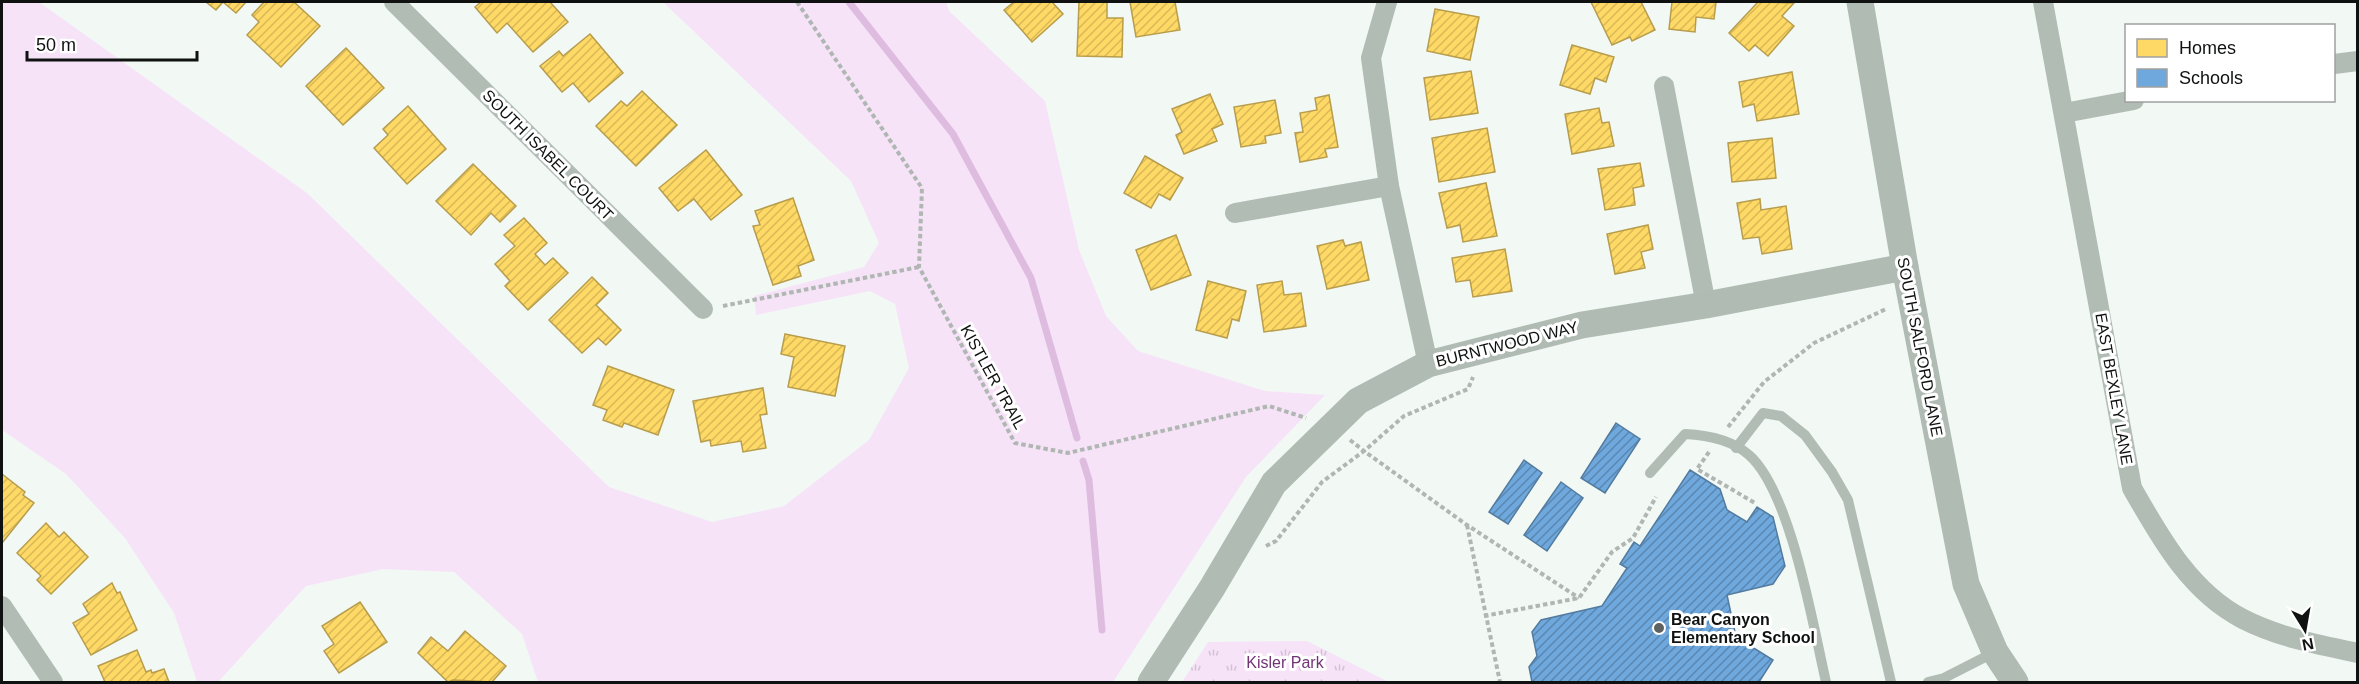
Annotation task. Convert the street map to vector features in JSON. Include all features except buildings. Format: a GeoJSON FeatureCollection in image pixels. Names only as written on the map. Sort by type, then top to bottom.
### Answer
{"type":"FeatureCollection","features":[{"type":"Feature","properties":{"kind":"street","name":"SOUTH ISABEL COURT"},"geometry":{"type":"LineString","coordinates":[[394,2],[703,309]]}},
{"type":"Feature","properties":{"kind":"street"},"geometry":{"type":"LineString","coordinates":[[1387,2],[1371,58],[1389,186],[1428,364]]}},
{"type":"Feature","properties":{"kind":"street","name":"SOUTH SALFORD LANE"},"geometry":{"type":"LineString","coordinates":[[1860,2],[1905,267],[1966,584],[1995,652],[2015,682]]}},
{"type":"Feature","properties":{"kind":"street","name":"EAST BEXLEY LANE"},"geometry":{"type":"LineString","coordinates":[[2043,2],[2132,488],[2166,547],[2198,585],[2242,619],[2303,641],[2358,653]]}},
{"type":"Feature","properties":{"kind":"street"},"geometry":{"type":"LineString","coordinates":[[2335,64],[2358,61]]}},
{"type":"Feature","properties":{"kind":"street"},"geometry":{"type":"LineString","coordinates":[[1664,86],[1706,305]]}},
{"type":"Feature","properties":{"kind":"street"},"geometry":{"type":"LineString","coordinates":[[2064,114],[2125,102]]}},
{"type":"Feature","properties":{"kind":"street"},"geometry":{"type":"LineString","coordinates":[[1235,213],[1389,186]]}},
{"type":"Feature","properties":{"kind":"street","name":"BURNTWOOD WAY"},"geometry":{"type":"LineString","coordinates":[[1151,682],[1212,588],[1274,483],[1358,401],[1428,364],[1582,325],[1706,305],[1905,267]]}},
{"type":"Feature","properties":{"kind":"street"},"geometry":{"type":"LineString","coordinates":[[2,606],[53,682]]}},
{"type":"Feature","properties":{"kind":"lane"},"geometry":{"type":"LineString","coordinates":[[1736,448],[1763,412],[1781,416],[1805,435],[1832,472],[1848,500],[1890,682]]}},
{"type":"Feature","properties":{"kind":"lane"},"geometry":{"type":"LineString","coordinates":[[1650,473],[1685,434],[1710,436],[1748,454],[1768,477],[1780,502],[1826,682]]}},
{"type":"Feature","properties":{"kind":"lane"},"geometry":{"type":"LineString","coordinates":[[1928,682],[1944,678],[1995,652]]}},
{"type":"Feature","properties":{"kind":"path"},"geometry":{"type":"LineString","coordinates":[[703,309],[919,267],[922,188],[797,2]]}},
{"type":"Feature","properties":{"kind":"path","name":"KISTLER TRAIL"},"geometry":{"type":"LineString","coordinates":[[919,267],[1015,442],[1068,453],[1269,406],[1332,426],[1467,525],[1579,598]]}},
{"type":"Feature","properties":{"kind":"path"},"geometry":{"type":"LineString","coordinates":[[1266,546],[1276,541],[1322,482],[1364,451],[1404,416],[1468,390],[1473,376]]}},
{"type":"Feature","properties":{"kind":"path"},"geometry":{"type":"LineString","coordinates":[[1484,616],[1579,598],[1612,552],[1633,538],[1656,497]]}},
{"type":"Feature","properties":{"kind":"path"},"geometry":{"type":"LineString","coordinates":[[1467,525],[1484,616],[1500,682]]}},
{"type":"Feature","properties":{"kind":"green space"},"geometry":{"type":"Polygon","coordinates":[[[2,2],[39,2],[307,193],[609,487],[712,522],[784,506],[869,440],[909,368],[895,304],[870,291],[756,315],[754,296],[864,267],[879,243],[851,181],[663,2],[946,2],[949,11],[1045,101],[1079,250],[1106,316],[1138,351],[1265,391],[1325,395],[1246,477],[1113,682],[538,682],[522,634],[454,572],[383,569],[306,586],[218,682],[197,682],[174,613],[125,538],[66,474],[2,430],[2,2]]]}},
{"type":"Feature","properties":{"kind":"green space","name":"Kisler Park"},"geometry":{"type":"Polygon","coordinates":[[[1307,641],[1389,682],[1182,682],[1208,642],[1307,641]]]}},
{"type":"Feature","properties":{"kind":"waterway"},"geometry":{"type":"LineString","coordinates":[[849,2],[953,134],[1031,278],[1077,438]]}},
{"type":"Feature","properties":{"kind":"waterway"},"geometry":{"type":"LineString","coordinates":[[1083,461],[1089,480],[1102,630]]}},
{"type":"Feature","properties":{"kind":"place","name":"Bear Canyon Elementary School"},"geometry":{"type":"Point","coordinates":[1659,628]}}]}
